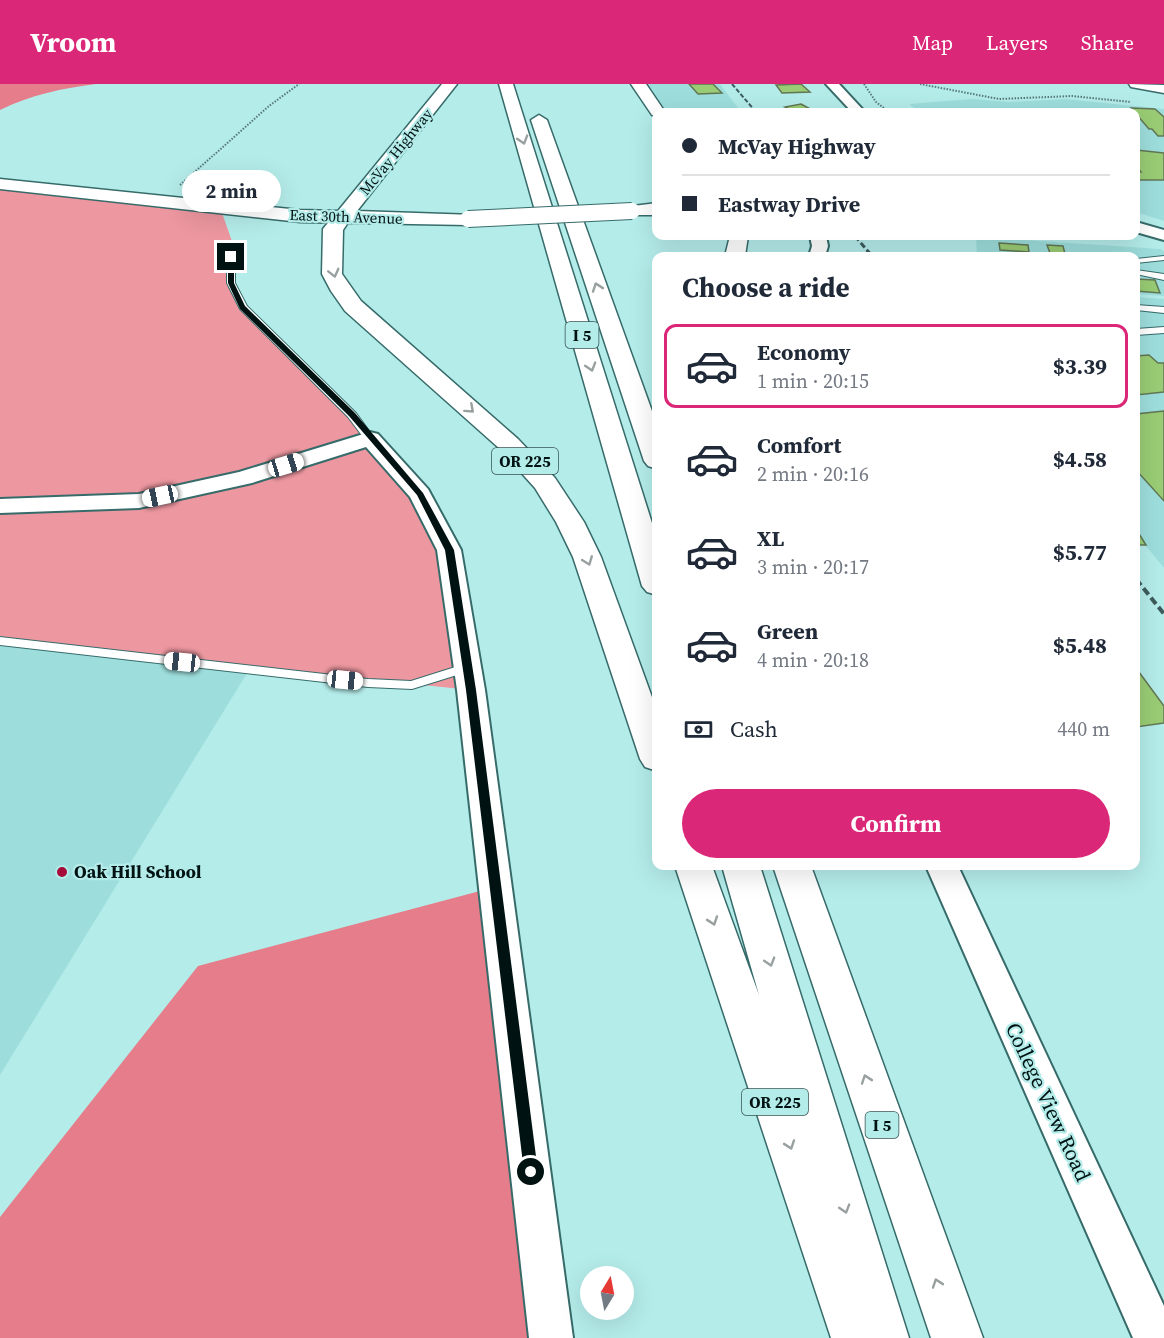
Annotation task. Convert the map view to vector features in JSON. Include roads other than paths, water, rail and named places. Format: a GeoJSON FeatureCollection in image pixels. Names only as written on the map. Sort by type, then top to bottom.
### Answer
{"type":"FeatureCollection","features":[{"type":"Feature","properties":{"kind":"main road","name":"McVay Highway"},"geometry":{"type":"LineString","coordinates":[[342,218],[450,84]]}},
{"type":"Feature","properties":{"kind":"main road","name":"I 5"},"geometry":{"type":"LineString","coordinates":[[506,84],[652,569]]}},
{"type":"Feature","properties":{"kind":"main road"},"geometry":{"type":"LineString","coordinates":[[638,84],[655,108]]}},
{"type":"Feature","properties":{"kind":"main road"},"geometry":{"type":"LineString","coordinates":[[1136,84],[1164,89]]}},
{"type":"Feature","properties":{"kind":"main road","name":"I 5"},"geometry":{"type":"LineString","coordinates":[[535,106],[652,446]]}},
{"type":"Feature","properties":{"kind":"main road","name":"East 30th Avenue"},"geometry":{"type":"LineString","coordinates":[[0,183],[300,216],[342,218],[468,219],[652,209]]}},
{"type":"Feature","properties":{"kind":"main road","name":"OR 225"},"geometry":{"type":"LineString","coordinates":[[342,218],[333,229],[332,257],[332,274],[341,291],[353,306],[509,444],[546,484],[570,522],[587,557],[652,745]]}},
{"type":"Feature","properties":{"kind":"main road","name":"OR 225"},"geometry":{"type":"LineString","coordinates":[[695,870],[857,1338]]}},
{"type":"Feature","properties":{"kind":"main road"},"geometry":{"type":"LineString","coordinates":[[742,870],[884,1338]]}},
{"type":"Feature","properties":{"kind":"main road","name":"I 5"},"geometry":{"type":"LineString","coordinates":[[793,870],[957,1338]]}},
{"type":"Feature","properties":{"kind":"main road"},"geometry":{"type":"LineString","coordinates":[[798,870],[807,911]]}},
{"type":"Feature","properties":{"kind":"street"},"geometry":{"type":"LineString","coordinates":[[832,84],[855,108]]}},
{"type":"Feature","properties":{"kind":"street"},"geometry":{"type":"LineString","coordinates":[[1140,228],[1164,235]]}},
{"type":"Feature","properties":{"kind":"street"},"geometry":{"type":"LineString","coordinates":[[0,506],[139,501],[244,478],[370,439],[420,494],[449,550],[468,666],[552,1338]]}},
{"type":"Feature","properties":{"kind":"street","name":"College View Road"},"geometry":{"type":"LineString","coordinates":[[944,870],[1156,1338]]}},
{"type":"Feature","properties":{"kind":"lane"},"geometry":{"type":"LineString","coordinates":[[235,250],[231,257],[231,283],[243,307],[352,415],[370,439]]}},
{"type":"Feature","properties":{"kind":"lane"},"geometry":{"type":"LineString","coordinates":[[1140,261],[1164,258]]}},
{"type":"Feature","properties":{"kind":"lane"},"geometry":{"type":"LineString","coordinates":[[1140,273],[1164,277]]}},
{"type":"Feature","properties":{"kind":"lane"},"geometry":{"type":"LineString","coordinates":[[1140,308],[1164,310]]}},
{"type":"Feature","properties":{"kind":"lane"},"geometry":{"type":"LineString","coordinates":[[1140,332],[1164,330]]}},
{"type":"Feature","properties":{"kind":"lane"},"geometry":{"type":"LineString","coordinates":[[0,641],[390,684],[412,685],[468,666]]}},
{"type":"Feature","properties":{"kind":"railway"},"geometry":{"type":"LineString","coordinates":[[732,84],[753,108]]}},
{"type":"Feature","properties":{"kind":"railway"},"geometry":{"type":"LineString","coordinates":[[858,240],[869,252]]}},
{"type":"Feature","properties":{"kind":"railway"},"geometry":{"type":"LineString","coordinates":[[1140,584],[1164,614]]}},
{"type":"Feature","properties":{"kind":"place","name":"Oak Hill School"},"geometry":{"type":"Point","coordinates":[62,872]}}]}
